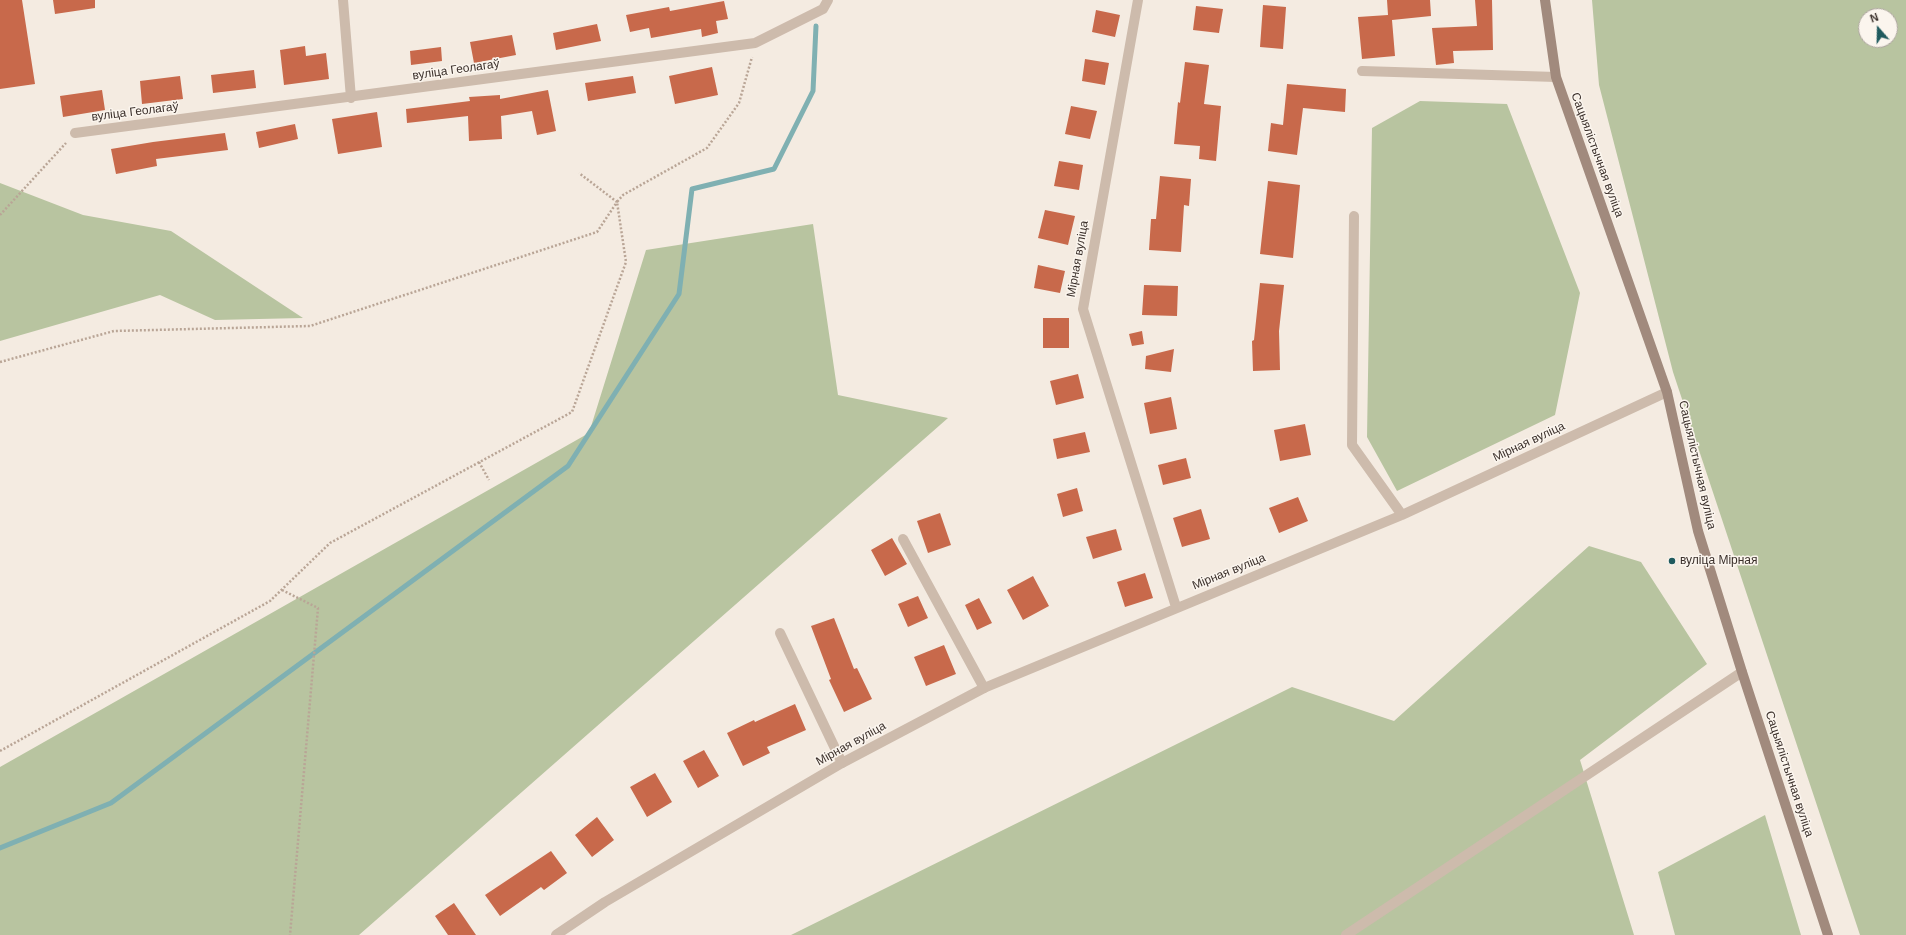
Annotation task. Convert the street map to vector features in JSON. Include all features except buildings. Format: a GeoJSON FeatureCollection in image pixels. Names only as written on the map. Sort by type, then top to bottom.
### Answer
{"type":"FeatureCollection","features":[{"type":"Feature","properties":{"kind":"main road","name":"Сацыялістычная вуліца"},"geometry":{"type":"LineString","coordinates":[[1545,0],[1556,77],[1667,392],[1698,532],[1828,935]]}},
{"type":"Feature","properties":{"kind":"street"},"geometry":{"type":"LineString","coordinates":[[343,0],[351,98]]}},
{"type":"Feature","properties":{"kind":"street","name":"вуліца Геолагаў"},"geometry":{"type":"LineString","coordinates":[[75,133],[351,98],[755,43],[823,8],[828,0]]}},
{"type":"Feature","properties":{"kind":"street","name":"Мірная вуліца"},"geometry":{"type":"LineString","coordinates":[[1138,0],[1083,309],[1176,607]]}},
{"type":"Feature","properties":{"kind":"street"},"geometry":{"type":"LineString","coordinates":[[1362,71],[1556,77]]}},
{"type":"Feature","properties":{"kind":"street"},"geometry":{"type":"LineString","coordinates":[[1354,216],[1352,445],[1402,515]]}},
{"type":"Feature","properties":{"kind":"street","name":"Мірная вуліца"},"geometry":{"type":"LineString","coordinates":[[556,935],[605,902],[842,762],[984,688],[1176,607],[1402,515],[1667,392]]}},
{"type":"Feature","properties":{"kind":"street"},"geometry":{"type":"LineString","coordinates":[[903,539],[984,688]]}},
{"type":"Feature","properties":{"kind":"street"},"geometry":{"type":"LineString","coordinates":[[780,633],[842,762]]}},
{"type":"Feature","properties":{"kind":"street"},"geometry":{"type":"LineString","coordinates":[[1346,935],[1742,672]]}},
{"type":"Feature","properties":{"kind":"path"},"geometry":{"type":"LineString","coordinates":[[0,362],[114,331],[310,326],[596,232],[623,195],[707,148],[739,103],[755,43]]}},
{"type":"Feature","properties":{"kind":"path"},"geometry":{"type":"LineString","coordinates":[[0,214],[75,133]]}},
{"type":"Feature","properties":{"kind":"path"},"geometry":{"type":"LineString","coordinates":[[0,750],[270,601],[330,543],[572,412],[626,262],[617,202],[580,173]]}},
{"type":"Feature","properties":{"kind":"path"},"geometry":{"type":"LineString","coordinates":[[479,462],[489,480]]}},
{"type":"Feature","properties":{"kind":"path"},"geometry":{"type":"LineString","coordinates":[[282,590],[318,608],[290,935]]}},
{"type":"Feature","properties":{"kind":"green space"},"geometry":{"type":"Polygon","coordinates":[[[1592,0],[1906,0],[1906,935],[1860,935],[1673,372],[1599,85],[1592,0]]]}},
{"type":"Feature","properties":{"kind":"green space"},"geometry":{"type":"Polygon","coordinates":[[[1420,101],[1507,104],[1580,293],[1555,415],[1397,491],[1367,437],[1372,128],[1420,101]]]}},
{"type":"Feature","properties":{"kind":"green space"},"geometry":{"type":"Polygon","coordinates":[[[0,183],[83,215],[171,231],[303,318],[215,320],[160,295],[0,341],[0,183]]]}},
{"type":"Feature","properties":{"kind":"green space"},"geometry":{"type":"Polygon","coordinates":[[[813,224],[838,395],[948,418],[359,935],[0,935],[0,767],[589,433],[646,250],[813,224]]]}},
{"type":"Feature","properties":{"kind":"green space"},"geometry":{"type":"Polygon","coordinates":[[[1589,546],[1641,562],[1707,664],[1580,760],[1634,935],[791,935],[1292,687],[1394,721],[1589,546]]]}},
{"type":"Feature","properties":{"kind":"green space"},"geometry":{"type":"Polygon","coordinates":[[[1765,815],[1801,935],[1675,935],[1658,872],[1765,815]]]}},
{"type":"Feature","properties":{"kind":"waterway"},"geometry":{"type":"LineString","coordinates":[[0,848],[111,803],[568,466],[679,294],[692,189],[774,169],[813,91],[816,26]]}},
{"type":"Feature","properties":{"kind":"place","name":"вуліца Мірная"},"geometry":{"type":"Point","coordinates":[1672,561]}}]}
